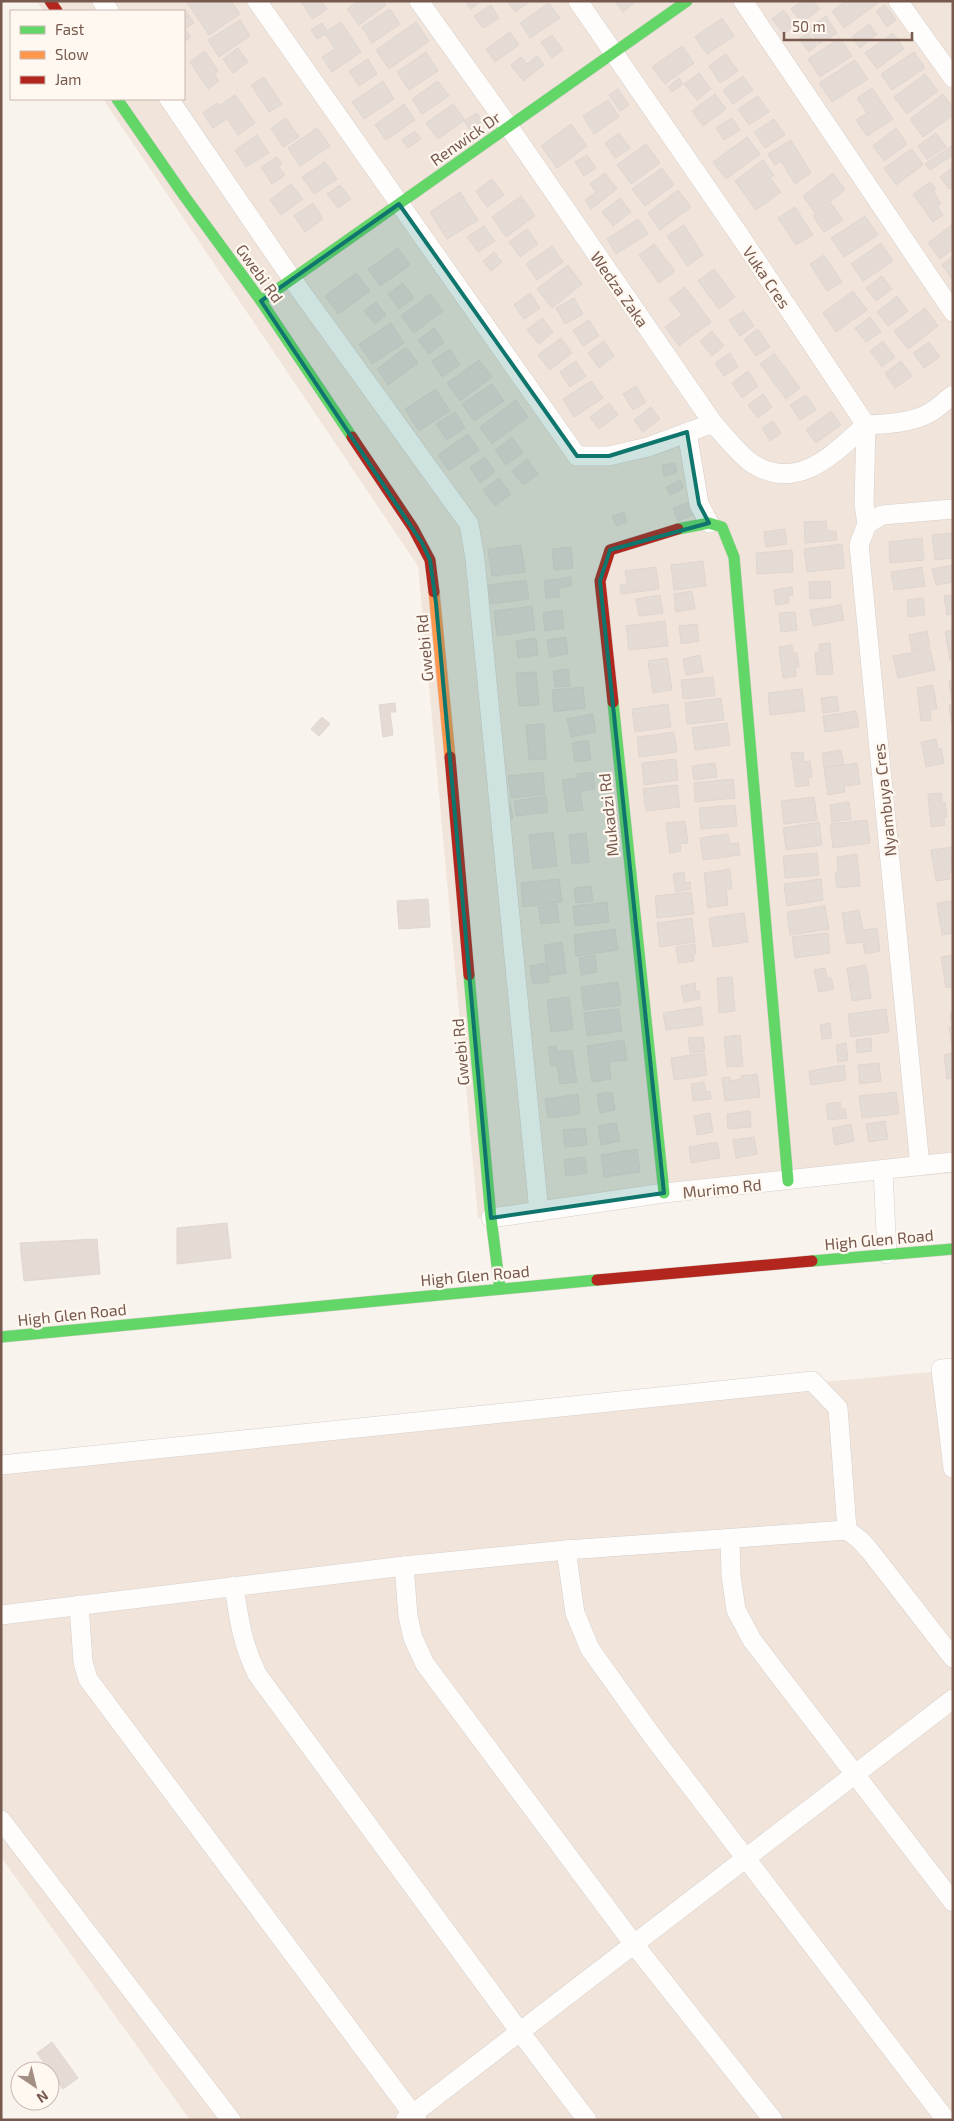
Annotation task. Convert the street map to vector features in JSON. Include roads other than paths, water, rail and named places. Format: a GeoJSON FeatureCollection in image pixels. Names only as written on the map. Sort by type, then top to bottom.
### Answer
{"type":"FeatureCollection","features":[{"type":"Feature","properties":{"kind":"street"},"geometry":{"type":"LineString","coordinates":[[257,1],[577,456],[609,456],[648,447],[713,423]]}},
{"type":"Feature","properties":{"kind":"street","name":"Wedza Zaka"},"geometry":{"type":"LineString","coordinates":[[419,1],[509,127],[713,423],[752,464],[769,471],[785,474],[812,468],[824,462],[866,425]]}},
{"type":"Feature","properties":{"kind":"street","name":"Vuka Cres"},"geometry":{"type":"LineString","coordinates":[[578,1],[740,236],[866,425]]}},
{"type":"Feature","properties":{"kind":"street","name":"Renwick Dr"},"geometry":{"type":"LineString","coordinates":[[261,301],[687,1]]}},
{"type":"Feature","properties":{"kind":"street"},"geometry":{"type":"LineString","coordinates":[[743,1],[953,312]]}},
{"type":"Feature","properties":{"kind":"street"},"geometry":{"type":"LineString","coordinates":[[898,1],[953,78]]}},
{"type":"Feature","properties":{"kind":"street","name":"Gwebi Rd"},"geometry":{"type":"LineString","coordinates":[[118,100],[185,197],[261,301],[413,528],[430,560],[436,604],[491,1218],[500,1289]]}},
{"type":"Feature","properties":{"kind":"street"},"geometry":{"type":"LineString","coordinates":[[170,100],[292,279],[469,524],[475,559],[539,1212]]}},
{"type":"Feature","properties":{"kind":"street"},"geometry":{"type":"LineString","coordinates":[[953,395],[932,412],[918,418],[866,425],[864,504],[867,524],[882,515],[953,509]]}},
{"type":"Feature","properties":{"kind":"street"},"geometry":{"type":"LineString","coordinates":[[687,432],[699,504],[715,525],[734,557],[788,1181]]}},
{"type":"Feature","properties":{"kind":"street","name":"Nyambuya Cres"},"geometry":{"type":"LineString","coordinates":[[867,524],[859,545],[920,1166]]}},
{"type":"Feature","properties":{"kind":"street","name":"Mukadzi Rd"},"geometry":{"type":"LineString","coordinates":[[664,1194],[600,582],[610,550],[636,541],[715,525]]}},
{"type":"Feature","properties":{"kind":"street","name":"Murimo Rd"},"geometry":{"type":"LineString","coordinates":[[491,1218],[664,1194],[953,1162]]}},
{"type":"Feature","properties":{"kind":"street"},"geometry":{"type":"LineString","coordinates":[[883,1171],[887,1254]]}},
{"type":"Feature","properties":{"kind":"street","name":"High Glen Road"},"geometry":{"type":"LineString","coordinates":[[1,1337],[500,1289],[953,1249]]}},
{"type":"Feature","properties":{"kind":"street"},"geometry":{"type":"LineString","coordinates":[[953,1368],[941,1369],[953,1468]]}},
{"type":"Feature","properties":{"kind":"street"},"geometry":{"type":"LineString","coordinates":[[1,1465],[812,1381],[838,1408],[847,1530]]}},
{"type":"Feature","properties":{"kind":"street"},"geometry":{"type":"LineString","coordinates":[[1,1615],[404,1566],[566,1550],[847,1530],[870,1551],[953,1658]]}},
{"type":"Feature","properties":{"kind":"street"},"geometry":{"type":"LineString","coordinates":[[730,1539],[731,1575],[736,1610],[748,1632],[953,1902]]}},
{"type":"Feature","properties":{"kind":"street"},"geometry":{"type":"LineString","coordinates":[[566,1550],[575,1613],[590,1650],[653,1737],[946,2120]]}},
{"type":"Feature","properties":{"kind":"street"},"geometry":{"type":"LineString","coordinates":[[404,1566],[408,1616],[413,1638],[425,1664],[633,1943],[773,2120]]}},
{"type":"Feature","properties":{"kind":"street"},"geometry":{"type":"LineString","coordinates":[[234,1586],[245,1651],[257,1674],[520,2032],[587,2120]]}},
{"type":"Feature","properties":{"kind":"street"},"geometry":{"type":"LineString","coordinates":[[79,1605],[83,1662],[88,1679],[412,2118],[633,1943],[747,1858],[953,1699]]}},
{"type":"Feature","properties":{"kind":"street"},"geometry":{"type":"LineString","coordinates":[[1,1820],[231,2120]]}}]}
